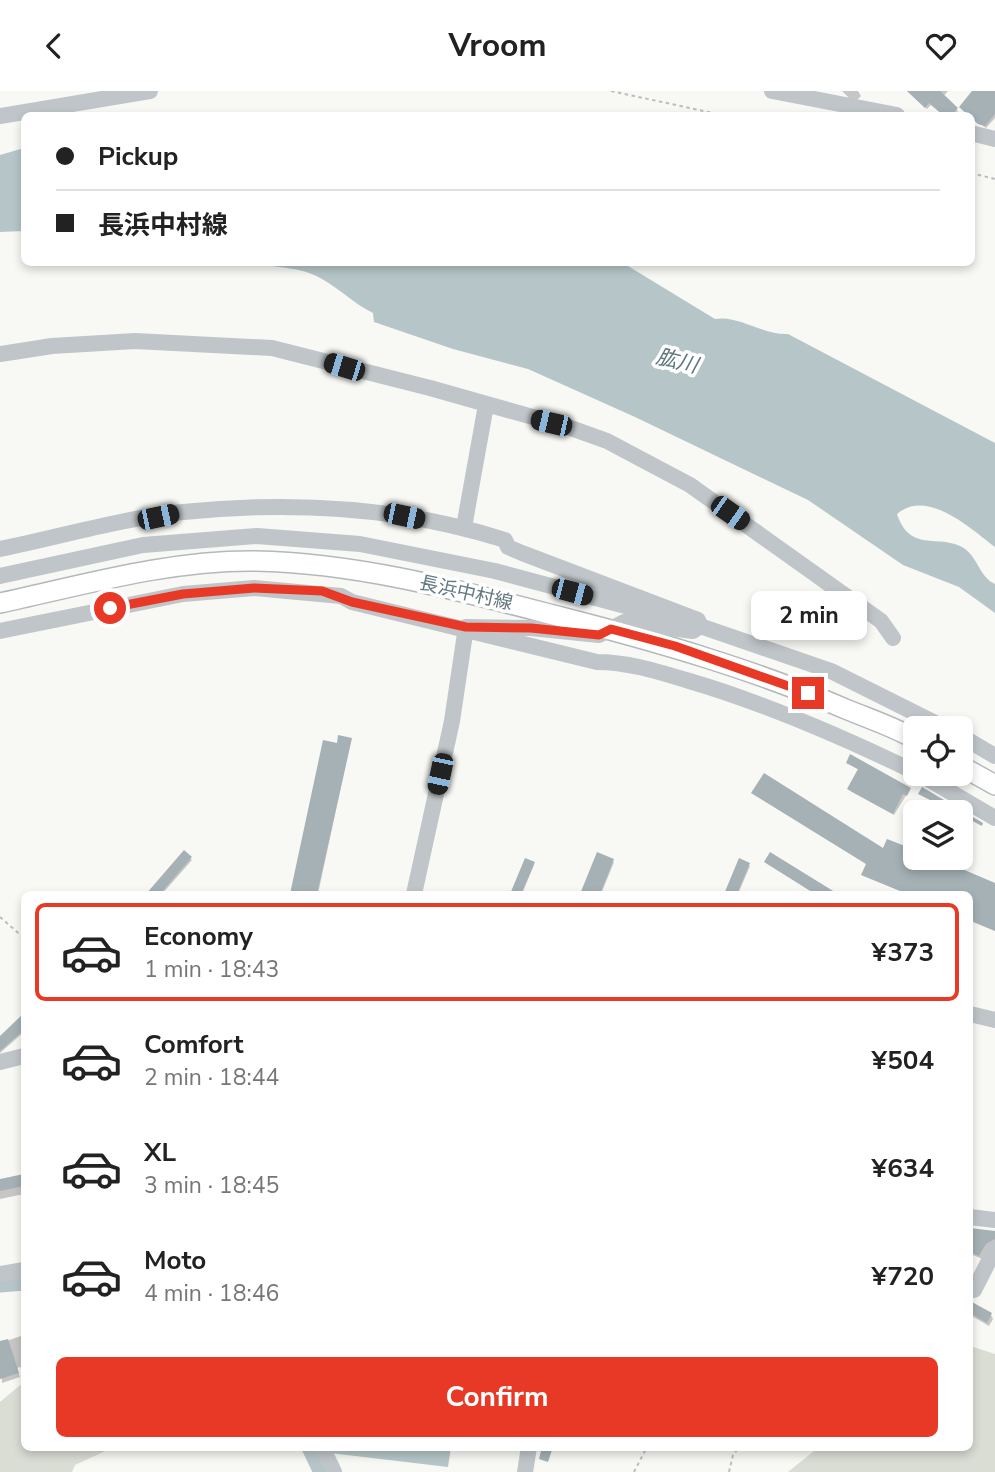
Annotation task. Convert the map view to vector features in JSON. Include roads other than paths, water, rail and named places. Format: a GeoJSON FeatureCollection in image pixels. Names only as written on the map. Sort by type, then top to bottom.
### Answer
{"type":"FeatureCollection","features":[{"type":"Feature","properties":{"kind":"main road","name":"長浜中村線"},"geometry":{"type":"LineString","coordinates":[[0,603],[177,566],[267,562],[320,564],[394,576],[675,646],[808,693],[903,734]]}},
{"type":"Feature","properties":{"kind":"main road"},"geometry":{"type":"LineString","coordinates":[[973,773],[995,785]]}},
{"type":"Feature","properties":{"kind":"street"},"geometry":{"type":"LineString","coordinates":[[24,112],[150,91]]}},
{"type":"Feature","properties":{"kind":"street"},"geometry":{"type":"LineString","coordinates":[[772,91],[881,112]]}},
{"type":"Feature","properties":{"kind":"street"},"geometry":{"type":"LineString","coordinates":[[0,116],[21,112]]}},
{"type":"Feature","properties":{"kind":"street"},"geometry":{"type":"LineString","coordinates":[[975,134],[995,139]]}},
{"type":"Feature","properties":{"kind":"street"},"geometry":{"type":"LineString","coordinates":[[0,354],[52,346],[135,341],[272,348],[430,388],[607,442],[690,485],[881,621],[893,638]]}},
{"type":"Feature","properties":{"kind":"street"},"geometry":{"type":"LineString","coordinates":[[464,527],[486,405]]}},
{"type":"Feature","properties":{"kind":"street"},"geometry":{"type":"LineString","coordinates":[[0,549],[181,512],[268,507],[379,511],[464,527],[505,540],[508,547],[522,553],[689,614],[698,620],[701,626]]}},
{"type":"Feature","properties":{"kind":"street"},"geometry":{"type":"LineString","coordinates":[[0,576],[143,545],[257,535],[360,544],[495,571],[701,626],[831,671],[921,716]]}},
{"type":"Feature","properties":{"kind":"street"},"geometry":{"type":"LineString","coordinates":[[0,631],[183,594],[254,588],[322,591],[352,602],[466,627],[597,662],[618,662],[724,691],[794,717],[903,767]]}},
{"type":"Feature","properties":{"kind":"street"},"geometry":{"type":"LineString","coordinates":[[466,627],[531,628],[599,635],[624,622],[693,631],[701,626]]}},
{"type":"Feature","properties":{"kind":"street"},"geometry":{"type":"LineString","coordinates":[[415,891],[452,721],[466,627]]}},
{"type":"Feature","properties":{"kind":"street"},"geometry":{"type":"LineString","coordinates":[[973,743],[995,756]]}},
{"type":"Feature","properties":{"kind":"street"},"geometry":{"type":"LineString","coordinates":[[940,786],[995,818]]}},
{"type":"Feature","properties":{"kind":"street"},"geometry":{"type":"LineString","coordinates":[[973,1015],[995,1020]]}},
{"type":"Feature","properties":{"kind":"street"},"geometry":{"type":"LineString","coordinates":[[0,1062],[21,1057]]}},
{"type":"Feature","properties":{"kind":"street"},"geometry":{"type":"LineString","coordinates":[[973,1217],[995,1220]]}},
{"type":"Feature","properties":{"kind":"street"},"geometry":{"type":"LineString","coordinates":[[974,1290],[995,1249]]}},
{"type":"Feature","properties":{"kind":"street"},"geometry":{"type":"LineString","coordinates":[[0,1274],[21,1271]]}},
{"type":"Feature","properties":{"kind":"street"},"geometry":{"type":"LineString","coordinates":[[324,1451],[334,1472]]}},
{"type":"Feature","properties":{"kind":"street"},"geometry":{"type":"LineString","coordinates":[[525,1472],[528,1451]]}},
{"type":"Feature","properties":{"kind":"water"},"geometry":{"type":"Polygon","coordinates":[[[21,149],[21,231],[0,232],[0,155],[21,149]]]}},
{"type":"Feature","properties":{"kind":"water","name":"肱川"},"geometry":{"type":"Polygon","coordinates":[[[275,266],[628,266],[715,319],[733,320],[769,332],[788,334],[995,443],[995,547],[961,521],[935,508],[909,507],[897,514],[909,534],[925,540],[953,543],[972,556],[985,577],[995,584],[995,613],[959,587],[903,565],[808,500],[528,369],[453,349],[374,322],[373,313],[329,283],[298,270],[275,266]]]}},
{"type":"Feature","properties":{"kind":"water"},"geometry":{"type":"Polygon","coordinates":[[[329,1451],[450,1451],[448,1467],[329,1451]]]}},
{"type":"Feature","properties":{"kind":"waterway"},"geometry":{"type":"LineString","coordinates":[[0,1282],[21,1280]]}},
{"type":"Feature","properties":{"kind":"waterway"},"geometry":{"type":"LineString","coordinates":[[314,1451],[324,1472]]}}]}
